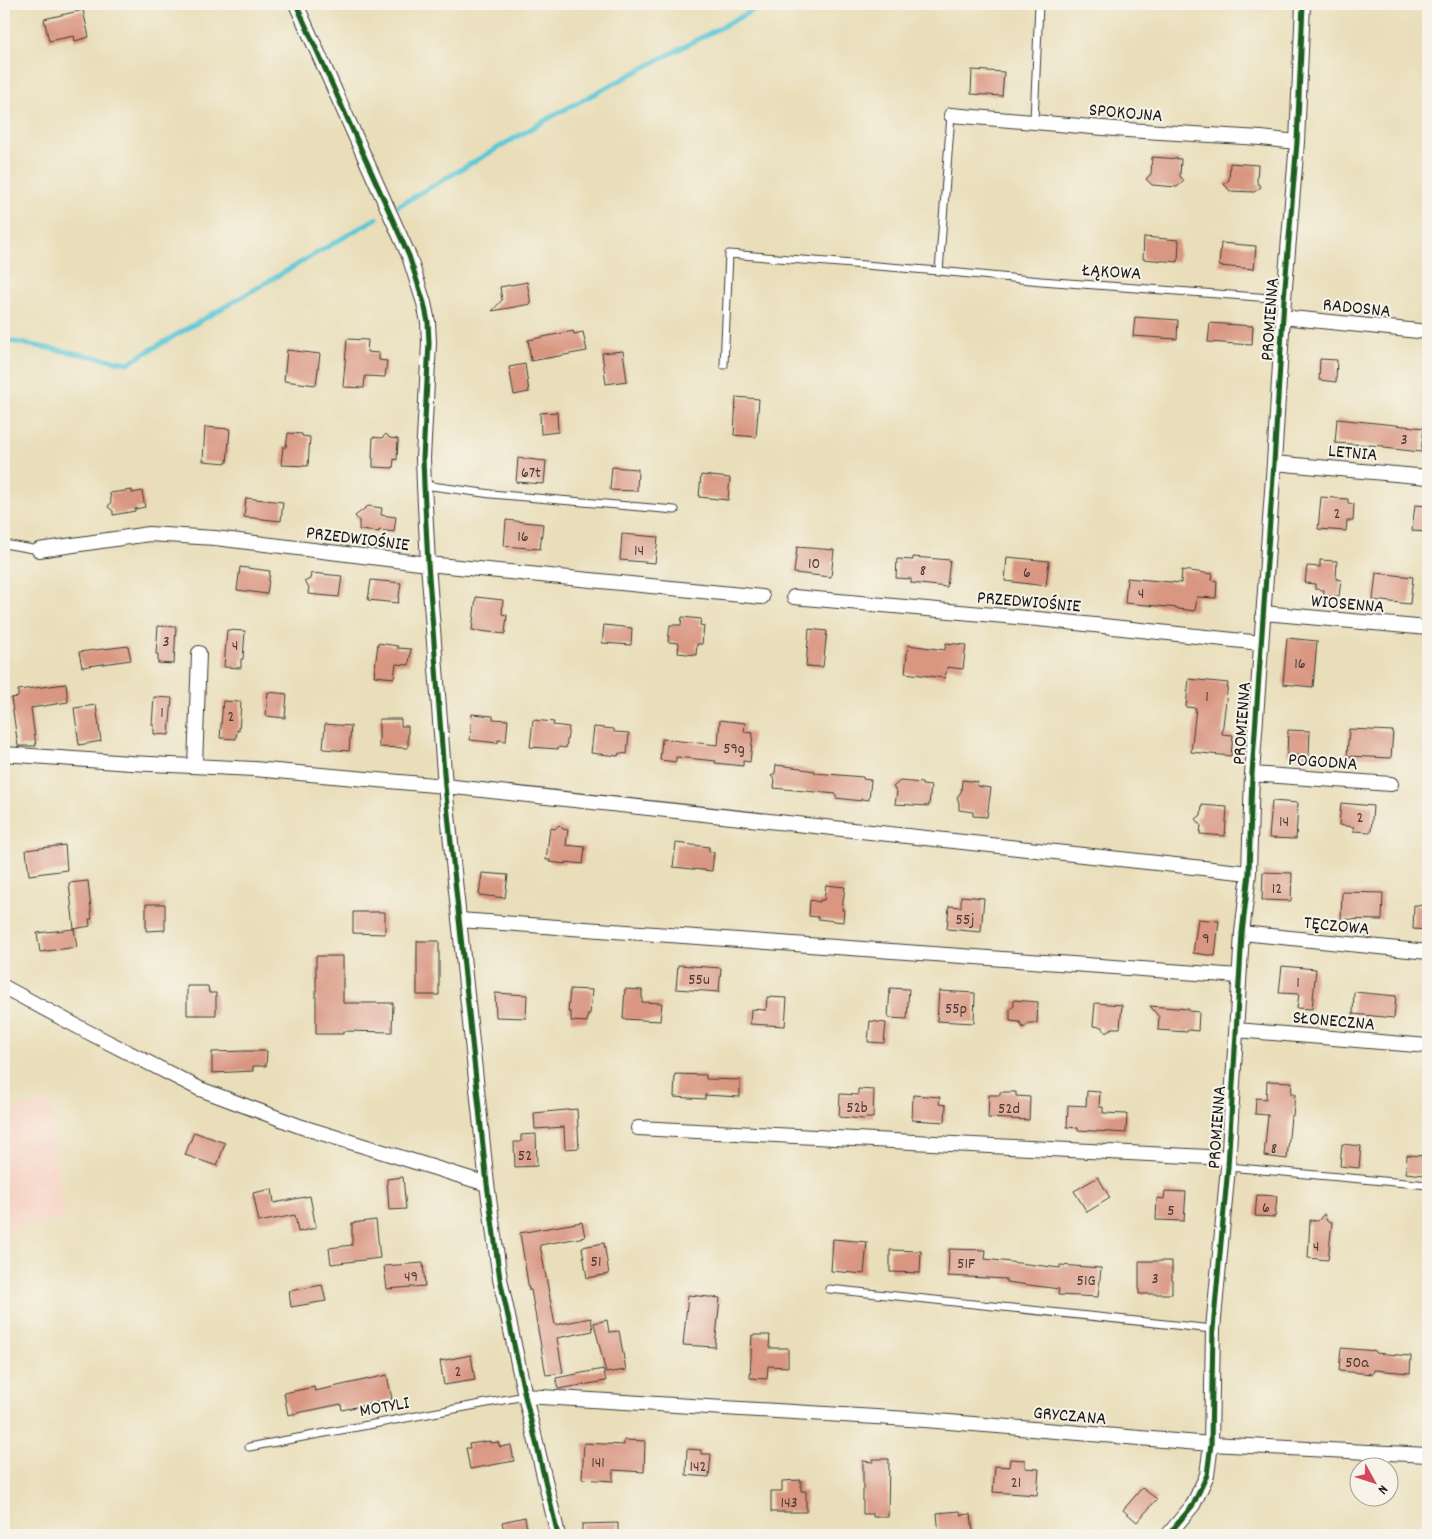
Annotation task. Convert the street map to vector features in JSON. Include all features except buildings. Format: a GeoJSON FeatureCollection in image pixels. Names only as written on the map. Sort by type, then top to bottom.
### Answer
{"type":"FeatureCollection","features":[{"type":"Feature","properties":{"kind":"street"},"geometry":{"type":"LineString","coordinates":[[296,4],[409,256],[428,322],[429,342],[424,458],[428,564],[445,786],[459,920],[500,1279],[558,1535]]}},
{"type":"Feature","properties":{"kind":"street","name":"PROMIENNA"},"geometry":{"type":"LineString","coordinates":[[1211,1444],[1213,1329],[1228,1163],[1242,933],[1250,873],[1252,774],[1274,463],[1282,317],[1297,142],[1303,4]]}},
{"type":"Feature","properties":{"kind":"street","name":"SPOKOJNA"},"geometry":{"type":"LineString","coordinates":[[951,115],[1297,142]]}},
{"type":"Feature","properties":{"kind":"street","name":"RADOSNA"},"geometry":{"type":"LineString","coordinates":[[1282,317],[1428,332]]}},
{"type":"Feature","properties":{"kind":"street","name":"LETNIA"},"geometry":{"type":"LineString","coordinates":[[1274,463],[1428,477]]}},
{"type":"Feature","properties":{"kind":"street","name":"PRZEDWIOŚNIE"},"geometry":{"type":"LineString","coordinates":[[39,550],[149,534],[215,538],[428,564],[762,597]]}},
{"type":"Feature","properties":{"kind":"street","name":"PRZEDWIOŚNIE"},"geometry":{"type":"LineString","coordinates":[[794,597],[1048,620],[1261,643]]}},
{"type":"Feature","properties":{"kind":"street","name":"WIOSENNA"},"geometry":{"type":"LineString","coordinates":[[1263,613],[1428,628]]}},
{"type":"Feature","properties":{"kind":"street"},"geometry":{"type":"LineString","coordinates":[[195,766],[199,653]]}},
{"type":"Feature","properties":{"kind":"street"},"geometry":{"type":"LineString","coordinates":[[4,754],[254,769],[445,786],[1250,873]]}},
{"type":"Feature","properties":{"kind":"street","name":"POGODNA"},"geometry":{"type":"LineString","coordinates":[[1252,774],[1391,784]]}},
{"type":"Feature","properties":{"kind":"street"},"geometry":{"type":"LineString","coordinates":[[459,920],[1239,976]]}},
{"type":"Feature","properties":{"kind":"street","name":"TĘCZOWA"},"geometry":{"type":"LineString","coordinates":[[1242,933],[1428,952]]}},
{"type":"Feature","properties":{"kind":"street"},"geometry":{"type":"LineString","coordinates":[[4,987],[200,1089],[302,1127],[488,1184]]}},
{"type":"Feature","properties":{"kind":"street","name":"SŁONECZNA"},"geometry":{"type":"LineString","coordinates":[[1236,1030],[1428,1046]]}},
{"type":"Feature","properties":{"kind":"street"},"geometry":{"type":"LineString","coordinates":[[638,1128],[1228,1163]]}},
{"type":"Feature","properties":{"kind":"street","name":"GRYCZANA"},"geometry":{"type":"LineString","coordinates":[[525,1396],[925,1420],[1211,1444],[1428,1455]]}},
{"type":"Feature","properties":{"kind":"street"},"geometry":{"type":"LineString","coordinates":[[1168,1535],[1193,1505],[1208,1475],[1211,1444]]}},
{"type":"Feature","properties":{"kind":"lane"},"geometry":{"type":"LineString","coordinates":[[1034,121],[1039,4]]}},
{"type":"Feature","properties":{"kind":"lane"},"geometry":{"type":"LineString","coordinates":[[938,271],[951,115]]}},
{"type":"Feature","properties":{"kind":"lane","name":"ŁĄKOWA"},"geometry":{"type":"LineString","coordinates":[[724,365],[729,254],[1042,281],[1284,299]]}},
{"type":"Feature","properties":{"kind":"lane"},"geometry":{"type":"LineString","coordinates":[[424,485],[491,494],[675,510]]}},
{"type":"Feature","properties":{"kind":"lane"},"geometry":{"type":"LineString","coordinates":[[4,544],[39,550]]}},
{"type":"Feature","properties":{"kind":"lane"},"geometry":{"type":"LineString","coordinates":[[1228,1163],[1428,1185]]}},
{"type":"Feature","properties":{"kind":"lane"},"geometry":{"type":"LineString","coordinates":[[829,1289],[1213,1329]]}},
{"type":"Feature","properties":{"kind":"lane","name":"MOTYLI"},"geometry":{"type":"LineString","coordinates":[[249,1447],[525,1396]]}},
{"type":"Feature","properties":{"kind":"shaded area"},"geometry":{"type":"Polygon","coordinates":[[[49,1101],[64,1219],[4,1231],[4,1109],[49,1101]]]}},
{"type":"Feature","properties":{"kind":"waterway"},"geometry":{"type":"LineString","coordinates":[[398,206],[558,113],[765,4]]}},
{"type":"Feature","properties":{"kind":"waterway"},"geometry":{"type":"LineString","coordinates":[[4,340],[128,363],[377,218]]}},
{"type":"Feature","properties":{"kind":"cycle path"},"geometry":{"type":"LineString","coordinates":[[296,4],[409,256],[428,322],[429,343],[423,458],[428,564],[445,786],[487,1184],[500,1279],[558,1535]]}},
{"type":"Feature","properties":{"kind":"cycle path"},"geometry":{"type":"LineString","coordinates":[[1168,1535],[1193,1505],[1207,1475],[1211,1444],[1213,1329],[1228,1167],[1242,933],[1249,873],[1252,774],[1284,299],[1297,142],[1303,4]]}}]}
